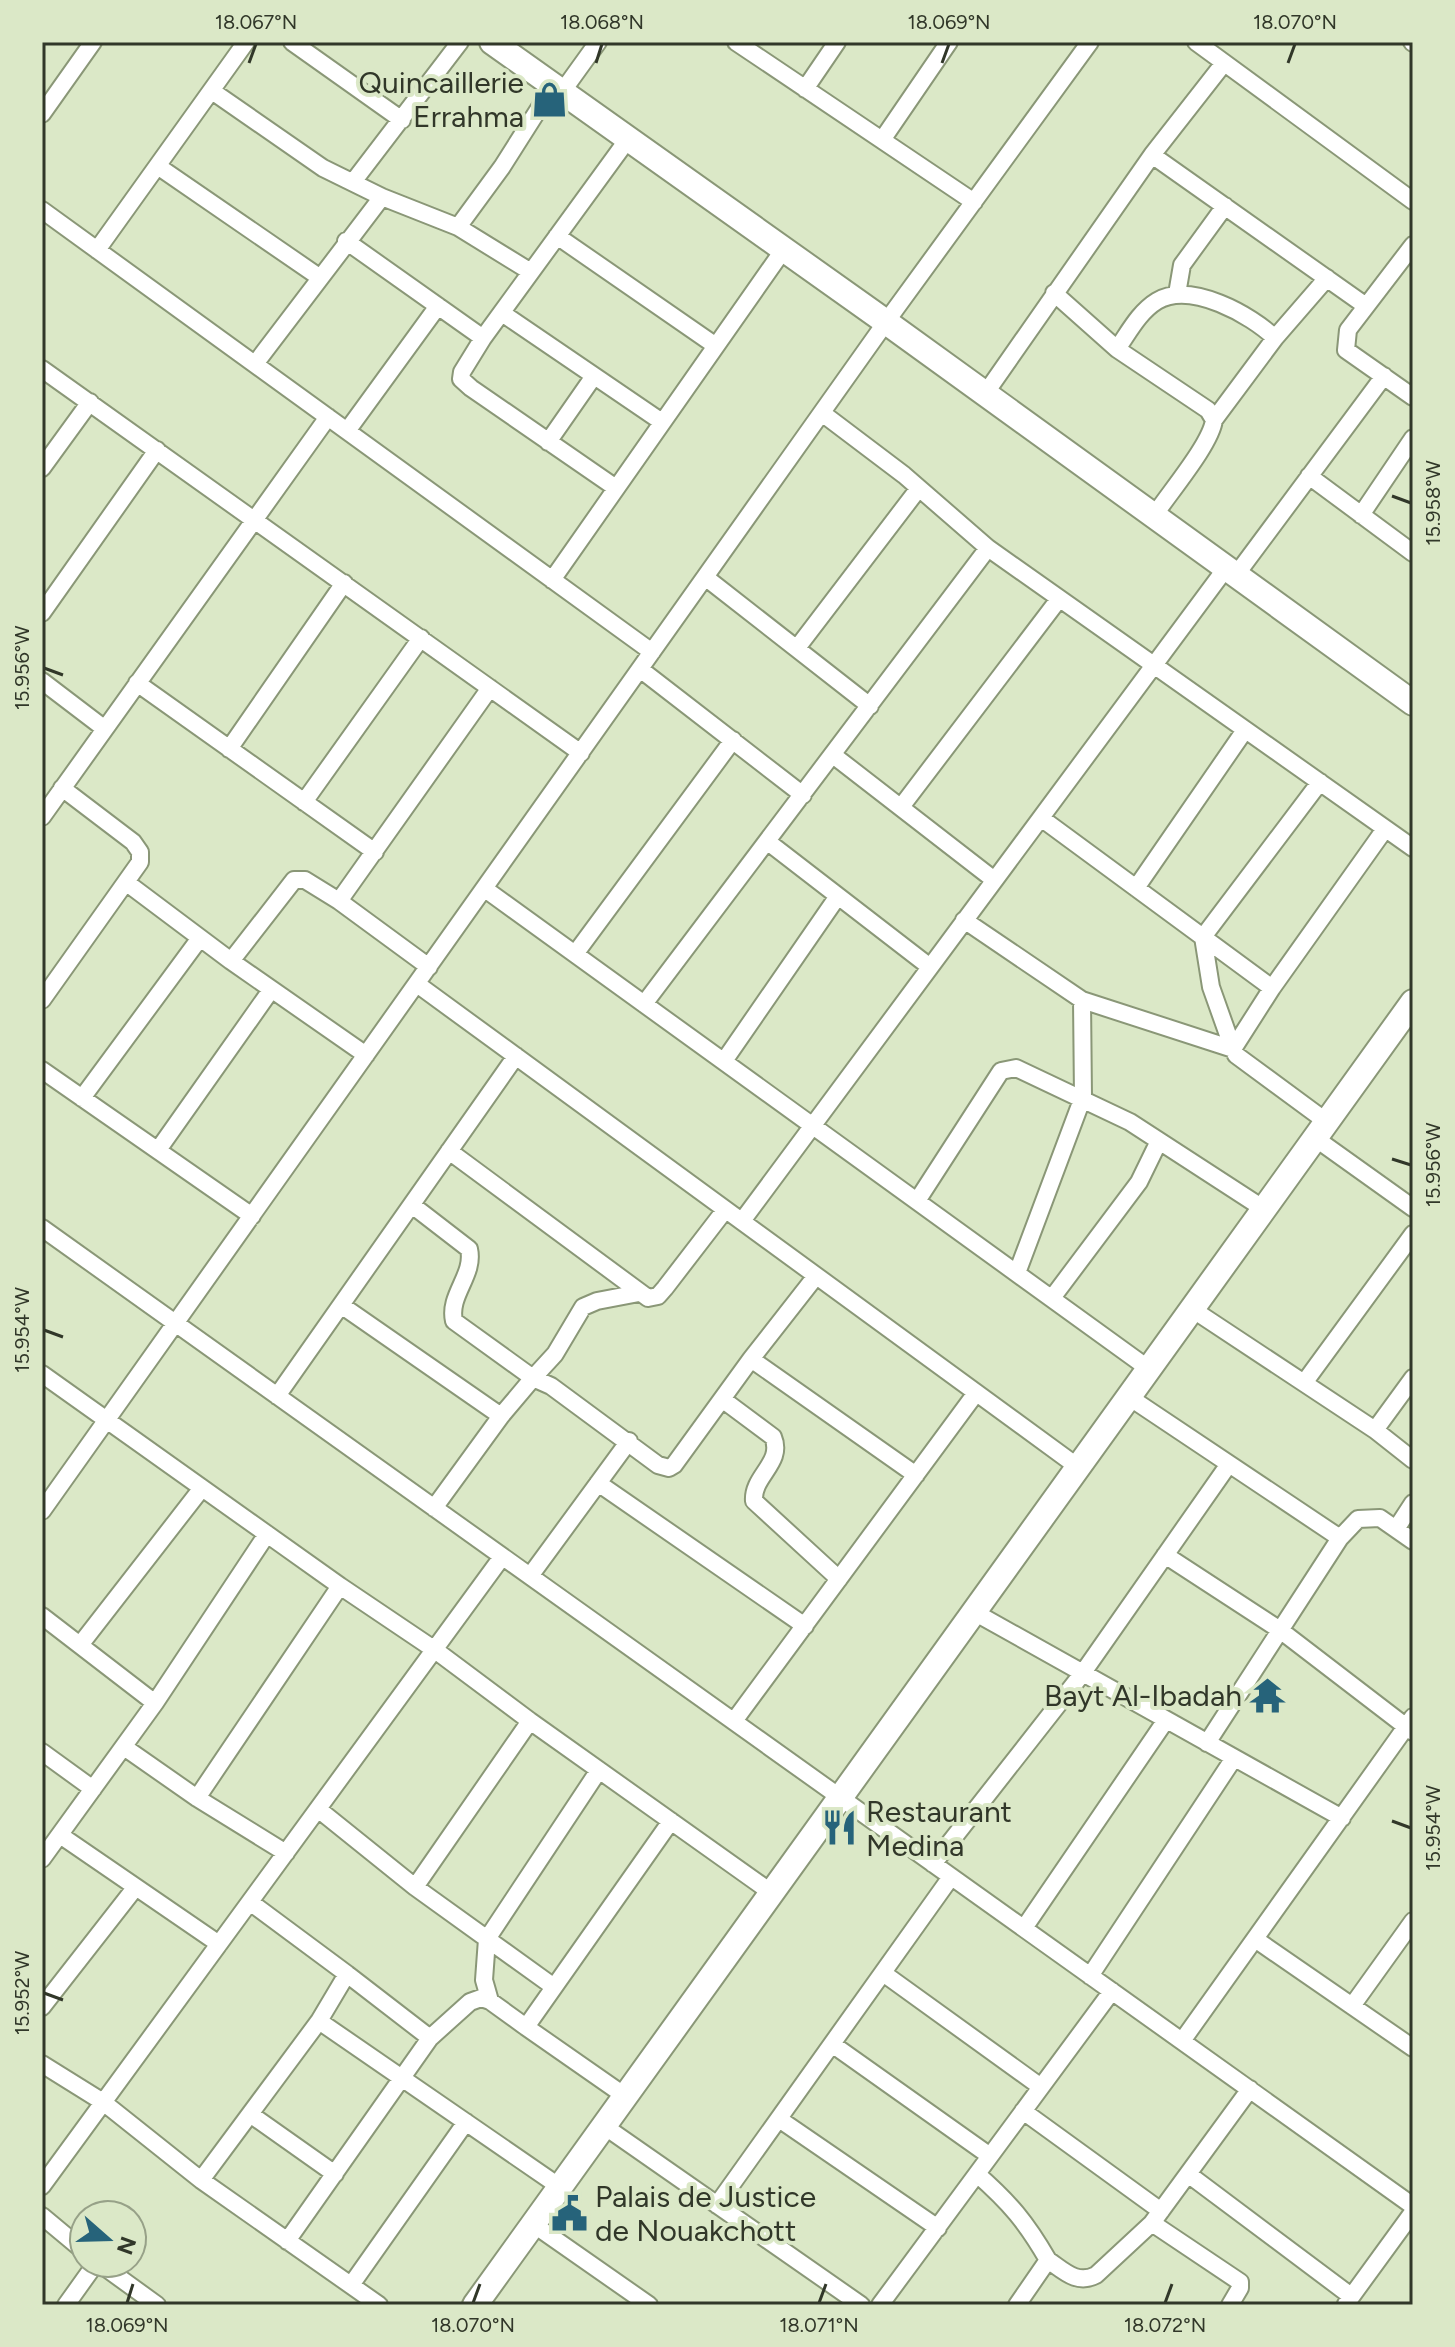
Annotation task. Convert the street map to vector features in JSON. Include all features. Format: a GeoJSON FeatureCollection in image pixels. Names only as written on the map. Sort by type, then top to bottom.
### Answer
{"type":"FeatureCollection","features":[{"type":"Feature","properties":{"kind":"street"},"geometry":{"type":"LineString","coordinates":[[42,114],[93,42]]}},
{"type":"Feature","properties":{"kind":"street"},"geometry":{"type":"LineString","coordinates":[[97,250],[246,42]]}},
{"type":"Feature","properties":{"kind":"street"},"geometry":{"type":"LineString","coordinates":[[292,42],[402,120]]}},
{"type":"Feature","properties":{"kind":"street"},"geometry":{"type":"LineString","coordinates":[[353,182],[460,42]]}},
{"type":"Feature","properties":{"kind":"street"},"geometry":{"type":"LineString","coordinates":[[492,42],[1413,703]]}},
{"type":"Feature","properties":{"kind":"street"},"geometry":{"type":"LineString","coordinates":[[458,227],[558,88],[598,42]]}},
{"type":"Feature","properties":{"kind":"street"},"geometry":{"type":"LineString","coordinates":[[736,42],[974,202]]}},
{"type":"Feature","properties":{"kind":"street"},"geometry":{"type":"LineString","coordinates":[[805,89],[837,42]]}},
{"type":"Feature","properties":{"kind":"street"},"geometry":{"type":"LineString","coordinates":[[882,140],[949,42]]}},
{"type":"Feature","properties":{"kind":"street"},"geometry":{"type":"LineString","coordinates":[[1196,42],[1413,201]]}},
{"type":"Feature","properties":{"kind":"street"},"geometry":{"type":"LineString","coordinates":[[42,1511],[1087,43]]}},
{"type":"Feature","properties":{"kind":"street"},"geometry":{"type":"LineString","coordinates":[[985,394],[1152,155],[1224,63]]}},
{"type":"Feature","properties":{"kind":"street"},"geometry":{"type":"LineString","coordinates":[[212,91],[323,168],[382,197],[458,227],[531,272]]}},
{"type":"Feature","properties":{"kind":"street"},"geometry":{"type":"LineString","coordinates":[[616,488],[461,379],[462,372],[483,338],[628,139]]}},
{"type":"Feature","properties":{"kind":"street"},"geometry":{"type":"LineString","coordinates":[[1152,155],[1366,306]]}},
{"type":"Feature","properties":{"kind":"street"},"geometry":{"type":"LineString","coordinates":[[159,167],[319,277]]}},
{"type":"Feature","properties":{"kind":"street"},"geometry":{"type":"LineString","coordinates":[[255,364],[382,197]]}},
{"type":"Feature","properties":{"kind":"street"},"geometry":{"type":"LineString","coordinates":[[1177,294],[1182,265],[1225,206]]}},
{"type":"Feature","properties":{"kind":"street"},"geometry":{"type":"LineString","coordinates":[[42,210],[652,652]]}},
{"type":"Feature","properties":{"kind":"street"},"geometry":{"type":"LineString","coordinates":[[557,236],[716,346]]}},
{"type":"Feature","properties":{"kind":"street"},"geometry":{"type":"LineString","coordinates":[[346,241],[483,338]]}},
{"type":"Feature","properties":{"kind":"street"},"geometry":{"type":"LineString","coordinates":[[1413,245],[1348,330],[1346,350],[1413,397]]}},
{"type":"Feature","properties":{"kind":"street"},"geometry":{"type":"LineString","coordinates":[[552,580],[784,249]]}},
{"type":"Feature","properties":{"kind":"street"},"geometry":{"type":"LineString","coordinates":[[1154,516],[1213,432],[1214,420],[1275,338],[1327,278]]}},
{"type":"Feature","properties":{"kind":"street"},"geometry":{"type":"LineString","coordinates":[[1054,293],[1117,349],[1208,410],[1214,420]]}},
{"type":"Feature","properties":{"kind":"street"},"geometry":{"type":"LineString","coordinates":[[1117,349],[1142,314],[1158,300],[1177,294],[1214,301],[1234,309],[1260,324],[1275,338]]}},
{"type":"Feature","properties":{"kind":"street"},"geometry":{"type":"LineString","coordinates":[[347,431],[438,306]]}},
{"type":"Feature","properties":{"kind":"street"},"geometry":{"type":"LineString","coordinates":[[502,313],[662,422]]}},
{"type":"Feature","properties":{"kind":"street"},"geometry":{"type":"LineString","coordinates":[[42,369],[581,753]]}},
{"type":"Feature","properties":{"kind":"street"},"geometry":{"type":"LineString","coordinates":[[548,442],[594,376]]}},
{"type":"Feature","properties":{"kind":"street"},"geometry":{"type":"LineString","coordinates":[[742,1221],[1153,667],[1309,476],[1384,376]]}},
{"type":"Feature","properties":{"kind":"street"},"geometry":{"type":"LineString","coordinates":[[42,468],[90,402]]}},
{"type":"Feature","properties":{"kind":"street"},"geometry":{"type":"LineString","coordinates":[[822,413],[919,488],[988,548],[1413,848]]}},
{"type":"Feature","properties":{"kind":"street"},"geometry":{"type":"LineString","coordinates":[[42,817],[328,417]]}},
{"type":"Feature","properties":{"kind":"street"},"geometry":{"type":"LineString","coordinates":[[1361,515],[1413,438]]}},
{"type":"Feature","properties":{"kind":"street"},"geometry":{"type":"LineString","coordinates":[[43,609],[157,450]]}},
{"type":"Feature","properties":{"kind":"street"},"geometry":{"type":"LineString","coordinates":[[1309,476],[1413,553]]}},
{"type":"Feature","properties":{"kind":"street"},"geometry":{"type":"LineString","coordinates":[[797,648],[919,488]]}},
{"type":"Feature","properties":{"kind":"street"},"geometry":{"type":"LineString","coordinates":[[644,1004],[988,548]]}},
{"type":"Feature","properties":{"kind":"street"},"geometry":{"type":"LineString","coordinates":[[705,577],[870,706]]}},
{"type":"Feature","properties":{"kind":"street"},"geometry":{"type":"LineString","coordinates":[[229,749],[344,583]]}},
{"type":"Feature","properties":{"kind":"street"},"geometry":{"type":"LineString","coordinates":[[901,807],[1059,599]]}},
{"type":"Feature","properties":{"kind":"street"},"geometry":{"type":"LineString","coordinates":[[304,802],[421,638]]}},
{"type":"Feature","properties":{"kind":"street"},"geometry":{"type":"LineString","coordinates":[[640,669],[803,795]]}},
{"type":"Feature","properties":{"kind":"street"},"geometry":{"type":"LineString","coordinates":[[42,681],[105,729]]}},
{"type":"Feature","properties":{"kind":"street"},"geometry":{"type":"LineString","coordinates":[[137,683],[375,852]]}},
{"type":"Feature","properties":{"kind":"street"},"geometry":{"type":"LineString","coordinates":[[339,901],[490,688]]}},
{"type":"Feature","properties":{"kind":"street"},"geometry":{"type":"LineString","coordinates":[[1136,888],[1245,730]]}},
{"type":"Feature","properties":{"kind":"street"},"geometry":{"type":"LineString","coordinates":[[575,954],[733,740]]}},
{"type":"Feature","properties":{"kind":"street"},"geometry":{"type":"LineString","coordinates":[[833,755],[993,879]]}},
{"type":"Feature","properties":{"kind":"street"},"geometry":{"type":"LineString","coordinates":[[1320,782],[1203,937],[1211,987],[1236,1055],[1413,1208]]}},
{"type":"Feature","properties":{"kind":"street"},"geometry":{"type":"LineString","coordinates":[[42,1000],[140,862],[140,852],[133,842],[62,788]]}},
{"type":"Feature","properties":{"kind":"street"},"geometry":{"type":"LineString","coordinates":[[1041,818],[1272,988]]}},
{"type":"Feature","properties":{"kind":"street"},"geometry":{"type":"LineString","coordinates":[[1233,1049],[1272,988],[1385,829]]}},
{"type":"Feature","properties":{"kind":"street"},"geometry":{"type":"LineString","coordinates":[[768,842],[930,967]]}},
{"type":"Feature","properties":{"kind":"street"},"geometry":{"type":"LineString","coordinates":[[231,961],[294,880],[305,880],[429,967]]}},
{"type":"Feature","properties":{"kind":"street"},"geometry":{"type":"LineString","coordinates":[[127,883],[271,990],[366,1055]]}},
{"type":"Feature","properties":{"kind":"street"},"geometry":{"type":"LineString","coordinates":[[485,889],[1149,1369]]}},
{"type":"Feature","properties":{"kind":"street"},"geometry":{"type":"LineString","coordinates":[[724,1061],[838,896]]}},
{"type":"Feature","properties":{"kind":"street"},"geometry":{"type":"LineString","coordinates":[[964,920],[1082,1000],[1233,1049]]}},
{"type":"Feature","properties":{"kind":"street"},"geometry":{"type":"LineString","coordinates":[[82,1098],[200,938]]}},
{"type":"Feature","properties":{"kind":"street"},"geometry":{"type":"LineString","coordinates":[[417,984],[1078,1467]]}},
{"type":"Feature","properties":{"kind":"street"},"geometry":{"type":"LineString","coordinates":[[158,1150],[271,990]]}},
{"type":"Feature","properties":{"kind":"street"},"geometry":{"type":"LineString","coordinates":[[1017,1273],[1083,1097],[1082,1000]]}},
{"type":"Feature","properties":{"kind":"street"},"geometry":{"type":"LineString","coordinates":[[475,2305],[1413,1002]]}},
{"type":"Feature","properties":{"kind":"street"},"geometry":{"type":"LineString","coordinates":[[277,1396],[516,1056]]}},
{"type":"Feature","properties":{"kind":"street"},"geometry":{"type":"LineString","coordinates":[[917,1201],[1001,1071],[1016,1068],[1083,1097],[1130,1122],[1264,1209]]}},
{"type":"Feature","properties":{"kind":"street"},"geometry":{"type":"LineString","coordinates":[[42,1070],[252,1216]]}},
{"type":"Feature","properties":{"kind":"street"},"geometry":{"type":"LineString","coordinates":[[1052,1298],[1139,1182],[1159,1141]]}},
{"type":"Feature","properties":{"kind":"street"},"geometry":{"type":"LineString","coordinates":[[449,1151],[648,1298],[658,1296],[725,1210]]}},
{"type":"Feature","properties":{"kind":"street"},"geometry":{"type":"LineString","coordinates":[[412,1205],[469,1249],[472,1261],[451,1308],[454,1321],[629,1441],[658,1465],[669,1468],[816,1276]]}},
{"type":"Feature","properties":{"kind":"street"},"geometry":{"type":"LineString","coordinates":[[42,1228],[1250,2089],[1413,2209],[1348,2301],[1188,2174]]}},
{"type":"Feature","properties":{"kind":"street"},"geometry":{"type":"LineString","coordinates":[[1304,1383],[1413,1234]]}},
{"type":"Feature","properties":{"kind":"street"},"geometry":{"type":"LineString","coordinates":[[434,1508],[501,1416],[555,1354],[583,1307],[597,1301],[639,1293]]}},
{"type":"Feature","properties":{"kind":"street"},"geometry":{"type":"LineString","coordinates":[[341,1305],[501,1416]]}},
{"type":"Feature","properties":{"kind":"street"},"geometry":{"type":"LineString","coordinates":[[1192,1309],[1375,1430],[1413,1460]]}},
{"type":"Feature","properties":{"kind":"street"},"geometry":{"type":"LineString","coordinates":[[751,1359],[916,1475]]}},
{"type":"Feature","properties":{"kind":"street"},"geometry":{"type":"LineString","coordinates":[[42,1374],[435,1650],[772,1893]]}},
{"type":"Feature","properties":{"kind":"street"},"geometry":{"type":"LineString","coordinates":[[1375,1430],[1413,1378]]}},
{"type":"Feature","properties":{"kind":"street"},"geometry":{"type":"LineString","coordinates":[[734,1721],[976,1393]]}},
{"type":"Feature","properties":{"kind":"street"},"geometry":{"type":"LineString","coordinates":[[1129,1397],[1340,1538]]}},
{"type":"Feature","properties":{"kind":"street"},"geometry":{"type":"LineString","coordinates":[[722,1399],[773,1437],[776,1445],[777,1453],[754,1492],[754,1501],[839,1579]]}},
{"type":"Feature","properties":{"kind":"street"},"geometry":{"type":"LineString","coordinates":[[530,1576],[629,1441]]}},
{"type":"Feature","properties":{"kind":"street"},"geometry":{"type":"LineString","coordinates":[[933,1864],[1082,1674],[1229,1464]]}},
{"type":"Feature","properties":{"kind":"street"},"geometry":{"type":"LineString","coordinates":[[598,1483],[805,1626]]}},
{"type":"Feature","properties":{"kind":"street"},"geometry":{"type":"LineString","coordinates":[[80,1645],[202,1488]]}},
{"type":"Feature","properties":{"kind":"street"},"geometry":{"type":"LineString","coordinates":[[1396,1529],[1413,1503]]}},
{"type":"Feature","properties":{"kind":"street"},"geometry":{"type":"LineString","coordinates":[[1207,1743],[1340,1538],[1358,1519],[1380,1518],[1413,1541]]}},
{"type":"Feature","properties":{"kind":"street"},"geometry":{"type":"LineString","coordinates":[[42,1859],[155,1703],[267,1534]]}},
{"type":"Feature","properties":{"kind":"street"},"geometry":{"type":"LineString","coordinates":[[1165,1555],[1280,1630],[1411,1725],[1182,2041]]}},
{"type":"Feature","properties":{"kind":"street"},"geometry":{"type":"LineString","coordinates":[[42,2186],[502,1557]]}},
{"type":"Feature","properties":{"kind":"street"},"geometry":{"type":"LineString","coordinates":[[197,1798],[340,1586]]}},
{"type":"Feature","properties":{"kind":"street"},"geometry":{"type":"LineString","coordinates":[[974,1612],[1342,1818]]}},
{"type":"Feature","properties":{"kind":"street"},"geometry":{"type":"LineString","coordinates":[[42,1616],[155,1703]]}},
{"type":"Feature","properties":{"kind":"street"},"geometry":{"type":"LineString","coordinates":[[1024,1928],[1166,1720]]}},
{"type":"Feature","properties":{"kind":"street"},"geometry":{"type":"LineString","coordinates":[[415,1887],[530,1721]]}},
{"type":"Feature","properties":{"kind":"street"},"geometry":{"type":"LineString","coordinates":[[124,1747],[197,1798],[286,1853]]}},
{"type":"Feature","properties":{"kind":"street"},"geometry":{"type":"LineString","coordinates":[[42,1752],[93,1789]]}},
{"type":"Feature","properties":{"kind":"street"},"geometry":{"type":"LineString","coordinates":[[1090,1976],[1234,1758]]}},
{"type":"Feature","properties":{"kind":"street"},"geometry":{"type":"LineString","coordinates":[[490,2001],[484,1980],[487,1939],[599,1770]]}},
{"type":"Feature","properties":{"kind":"street"},"geometry":{"type":"LineString","coordinates":[[318,1809],[415,1887],[554,1987]]}},
{"type":"Feature","properties":{"kind":"street"},"geometry":{"type":"LineString","coordinates":[[526,2027],[671,1821]]}},
{"type":"Feature","properties":{"kind":"street"},"geometry":{"type":"LineString","coordinates":[[60,1835],[219,1944]]}},
{"type":"Feature","properties":{"kind":"street"},"geometry":{"type":"LineString","coordinates":[[717,2205],[951,1877]]}},
{"type":"Feature","properties":{"kind":"street"},"geometry":{"type":"LineString","coordinates":[[42,2007],[135,1888]]}},
{"type":"Feature","properties":{"kind":"street"},"geometry":{"type":"LineString","coordinates":[[250,1902],[430,2038]]}},
{"type":"Feature","properties":{"kind":"street"},"geometry":{"type":"LineString","coordinates":[[1352,2006],[1413,1921]]}},
{"type":"Feature","properties":{"kind":"street"},"geometry":{"type":"LineString","coordinates":[[1255,1939],[1413,2048]]}},
{"type":"Feature","properties":{"kind":"street"},"geometry":{"type":"LineString","coordinates":[[883,1973],[1041,2087]]}},
{"type":"Feature","properties":{"kind":"street"},"geometry":{"type":"LineString","coordinates":[[201,2180],[319,2021],[347,1974]]}},
{"type":"Feature","properties":{"kind":"street"},"geometry":{"type":"LineString","coordinates":[[880,2305],[1112,1991]]}},
{"type":"Feature","properties":{"kind":"street"},"geometry":{"type":"LineString","coordinates":[[287,2241],[430,2038],[470,2002],[481,1998],[490,2001],[625,2096]]}},
{"type":"Feature","properties":{"kind":"street"},"geometry":{"type":"LineString","coordinates":[[319,2021],[560,2187]]}},
{"type":"Feature","properties":{"kind":"street"},"geometry":{"type":"LineString","coordinates":[[832,2044],[990,2156]]}},
{"type":"Feature","properties":{"kind":"street"},"geometry":{"type":"LineString","coordinates":[[42,2064],[103,2102],[201,2180],[379,2305]]}},
{"type":"Feature","properties":{"kind":"street"},"geometry":{"type":"LineString","coordinates":[[977,2174],[1007,2200],[1048,2260],[1076,2278],[1086,2280],[1096,2275],[1156,2217],[1250,2089]]}},
{"type":"Feature","properties":{"kind":"street"},"geometry":{"type":"LineString","coordinates":[[1023,2111],[1240,2282],[1230,2305]]}},
{"type":"Feature","properties":{"kind":"street"},"geometry":{"type":"LineString","coordinates":[[250,2114],[335,2174]]}},
{"type":"Feature","properties":{"kind":"street"},"geometry":{"type":"LineString","coordinates":[[779,2119],[938,2228]]}},
{"type":"Feature","properties":{"kind":"street"},"geometry":{"type":"LineString","coordinates":[[351,2285],[466,2122]]}},
{"type":"Feature","properties":{"kind":"street"},"geometry":{"type":"LineString","coordinates":[[604,2126],[861,2305]]}},
{"type":"Feature","properties":{"kind":"street"},"geometry":{"type":"LineString","coordinates":[[42,2216],[68,2238]]}},
{"type":"Feature","properties":{"kind":"street"},"geometry":{"type":"LineString","coordinates":[[533,2224],[638,2302]]}},
{"type":"Feature","properties":{"kind":"street"},"geometry":{"type":"LineString","coordinates":[[1017,2305],[1048,2260]]}},
{"type":"Feature","properties":{"kind":"street"},"geometry":{"type":"LineString","coordinates":[[66,2305],[85,2279]]}},
{"type":"Feature","properties":{"kind":"street"},"geometry":{"type":"LineString","coordinates":[[120,2279],[157,2305]]}},
{"type":"Feature","properties":{"kind":"place","name":"Quincaillerie Errahma"},"geometry":{"type":"Point","coordinates":[550,99]}},
{"type":"Feature","properties":{"kind":"place","name":"Bayt Al-Ibadah"},"geometry":{"type":"Point","coordinates":[1268,1695]}},
{"type":"Feature","properties":{"kind":"place","name":"Restaurant Medina"},"geometry":{"type":"Point","coordinates":[840,1828]}},
{"type":"Feature","properties":{"kind":"place","name":"Palais de Justice de Nouakchott"},"geometry":{"type":"Point","coordinates":[569,2213]}}]}
